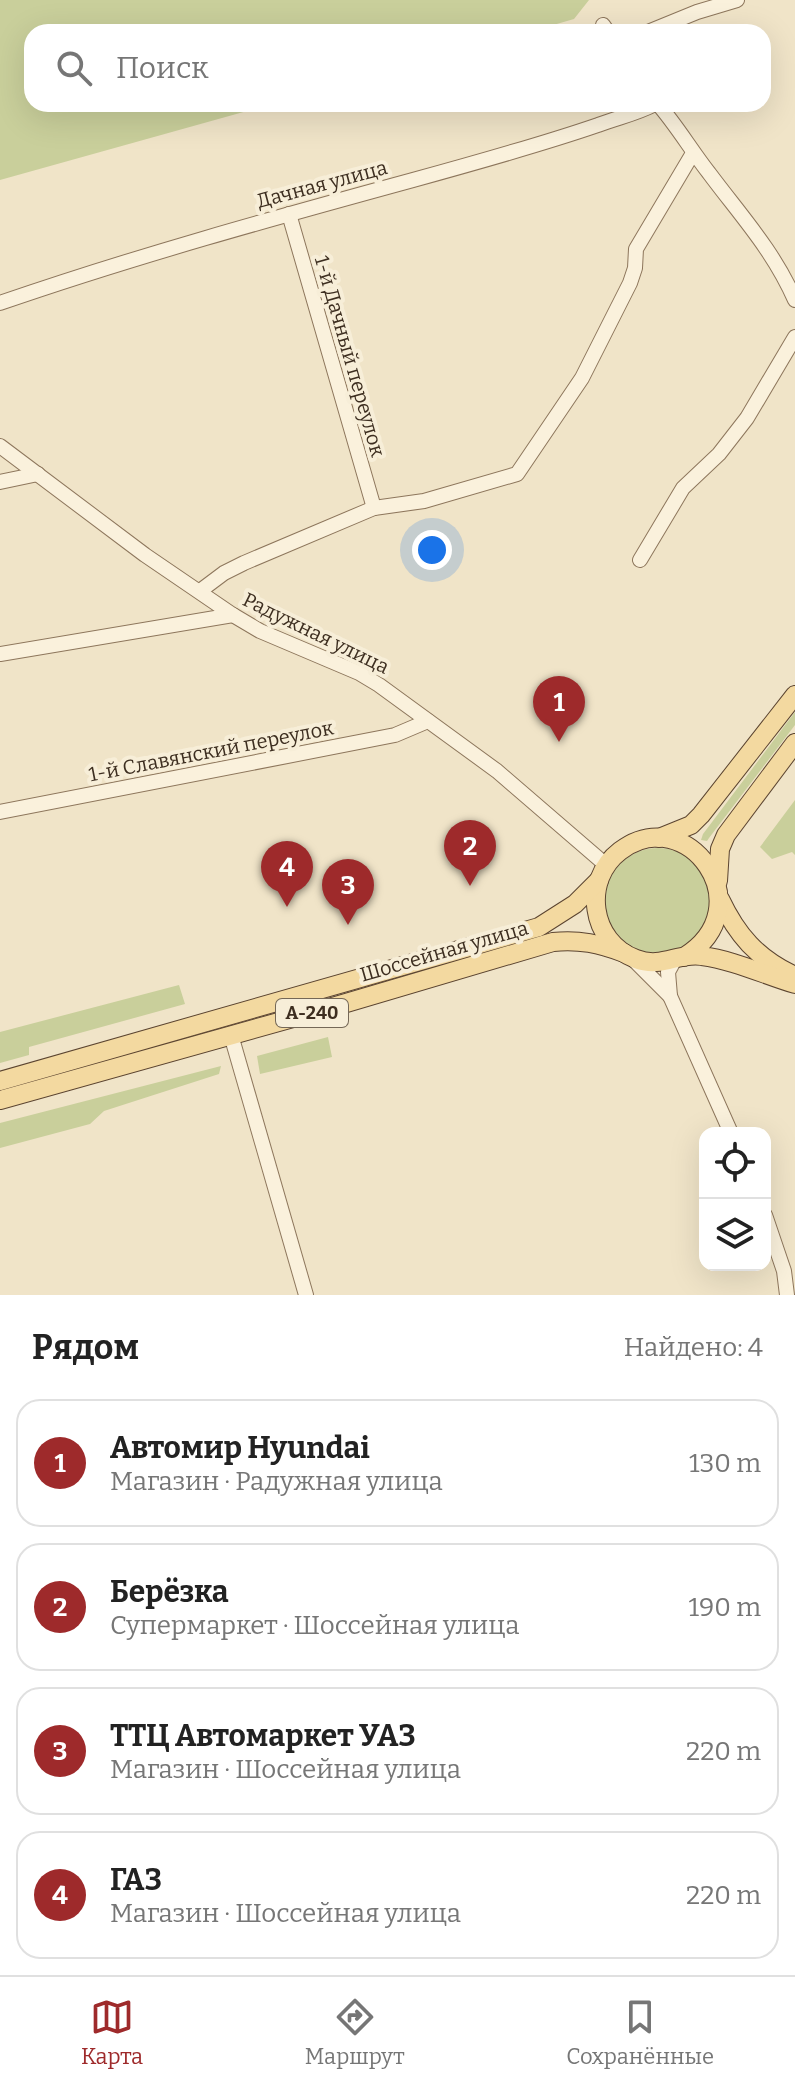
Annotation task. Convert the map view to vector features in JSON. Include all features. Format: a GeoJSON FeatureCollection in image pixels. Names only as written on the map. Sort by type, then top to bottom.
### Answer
{"type":"FeatureCollection","features":[{"type":"Feature","properties":{"kind":"main road"},"geometry":{"type":"LineString","coordinates":[[795,695],[701,815],[691,825],[626,847],[602,872],[595,900],[598,921],[608,939],[624,953],[644,962],[694,955],[795,984]]}},
{"type":"Feature","properties":{"kind":"main road"},"geometry":{"type":"LineString","coordinates":[[679,959],[708,937],[717,919],[720,849],[726,835],[795,743]]}},
{"type":"Feature","properties":{"kind":"main road"},"geometry":{"type":"LineString","coordinates":[[659,838],[681,843],[700,855],[713,874],[735,929],[750,947],[771,964],[795,976]]}},
{"type":"Feature","properties":{"kind":"main road","name":"Шоссейная улица"},"geometry":{"type":"LineString","coordinates":[[0,1081],[539,927],[575,904],[602,872]]}},
{"type":"Feature","properties":{"kind":"main road","name":"Шоссейная улица"},"geometry":{"type":"LineString","coordinates":[[0,1100],[553,942],[579,940],[624,953]]}},
{"type":"Feature","properties":{"kind":"street"},"geometry":{"type":"LineString","coordinates":[[668,24],[737,0]]}},
{"type":"Feature","properties":{"kind":"street","name":"Дачная улица"},"geometry":{"type":"LineString","coordinates":[[0,303],[80,275],[545,144],[639,112]]}},
{"type":"Feature","properties":{"kind":"street"},"geometry":{"type":"LineString","coordinates":[[664,112],[679,127],[693,153],[751,224],[782,270],[795,300]]}},
{"type":"Feature","properties":{"kind":"street"},"geometry":{"type":"LineString","coordinates":[[200,591],[244,563],[374,508],[424,501],[517,474],[582,378],[630,283],[636,249],[693,153]]}},
{"type":"Feature","properties":{"kind":"street","name":"1-й Дачный переулок"},"geometry":{"type":"LineString","coordinates":[[289,214],[374,508]]}},
{"type":"Feature","properties":{"kind":"street"},"geometry":{"type":"LineString","coordinates":[[640,560],[683,488],[719,454],[747,418],[795,337]]}},
{"type":"Feature","properties":{"kind":"street","name":"Радужная улица"},"geometry":{"type":"LineString","coordinates":[[0,446],[145,555],[233,615],[260,631],[359,673],[428,721],[497,771],[602,872]]}},
{"type":"Feature","properties":{"kind":"street"},"geometry":{"type":"LineString","coordinates":[[0,482],[38,474]]}},
{"type":"Feature","properties":{"kind":"street"},"geometry":{"type":"LineString","coordinates":[[0,654],[233,615]]}},
{"type":"Feature","properties":{"kind":"street","name":"1-й Славянский переулок"},"geometry":{"type":"LineString","coordinates":[[0,812],[395,735],[428,721]]}},
{"type":"Feature","properties":{"kind":"street"},"geometry":{"type":"LineString","coordinates":[[624,953],[645,969],[670,996],[728,1127]]}},
{"type":"Feature","properties":{"kind":"street"},"geometry":{"type":"LineString","coordinates":[[670,996],[668,972],[679,959]]}},
{"type":"Feature","properties":{"kind":"street"},"geometry":{"type":"LineString","coordinates":[[231,1035],[306,1295]]}},
{"type":"Feature","properties":{"kind":"street"},"geometry":{"type":"LineString","coordinates":[[771,1233],[784,1271],[787,1295]]}},
{"type":"Feature","properties":{"kind":"green space"},"geometry":{"type":"Polygon","coordinates":[[[0,0],[589,0],[574,19],[557,24],[24,24],[24,112],[243,112],[0,180],[0,0]]]}},
{"type":"Feature","properties":{"kind":"green space"},"geometry":{"type":"Polygon","coordinates":[[[795,712],[795,725],[707,841],[701,840],[703,834],[795,712]]]}},
{"type":"Feature","properties":{"kind":"green space"},"geometry":{"type":"Polygon","coordinates":[[[795,800],[795,855],[792,852],[772,859],[760,847],[795,800]]]}},
{"type":"Feature","properties":{"kind":"green space"},"geometry":{"type":"Polygon","coordinates":[[[658,848],[678,852],[696,863],[707,881],[711,901],[707,921],[696,939],[678,950],[658,954],[638,950],[620,939],[609,921],[605,901],[609,881],[620,863],[638,852],[658,848]]]}},
{"type":"Feature","properties":{"kind":"green space"},"geometry":{"type":"Polygon","coordinates":[[[179,985],[185,1004],[29,1047],[29,1055],[0,1063],[0,1032],[179,985]]]}},
{"type":"Feature","properties":{"kind":"green space"},"geometry":{"type":"Polygon","coordinates":[[[328,1037],[332,1057],[260,1074],[257,1056],[328,1037]]]}},
{"type":"Feature","properties":{"kind":"green space"},"geometry":{"type":"Polygon","coordinates":[[[221,1066],[219,1074],[104,1111],[90,1124],[0,1148],[0,1123],[221,1066]]]}},
{"type":"Feature","properties":{"kind":"place","name":"Автомир Hyundai"},"geometry":{"type":"Point","coordinates":[559,742]}},
{"type":"Feature","properties":{"kind":"place","name":"Берёзка"},"geometry":{"type":"Point","coordinates":[470,886]}},
{"type":"Feature","properties":{"kind":"place","name":"ГАЗ"},"geometry":{"type":"Point","coordinates":[287,907]}},
{"type":"Feature","properties":{"kind":"place","name":"ТТЦ Автомаркет УАЗ"},"geometry":{"type":"Point","coordinates":[348,925]}}]}
